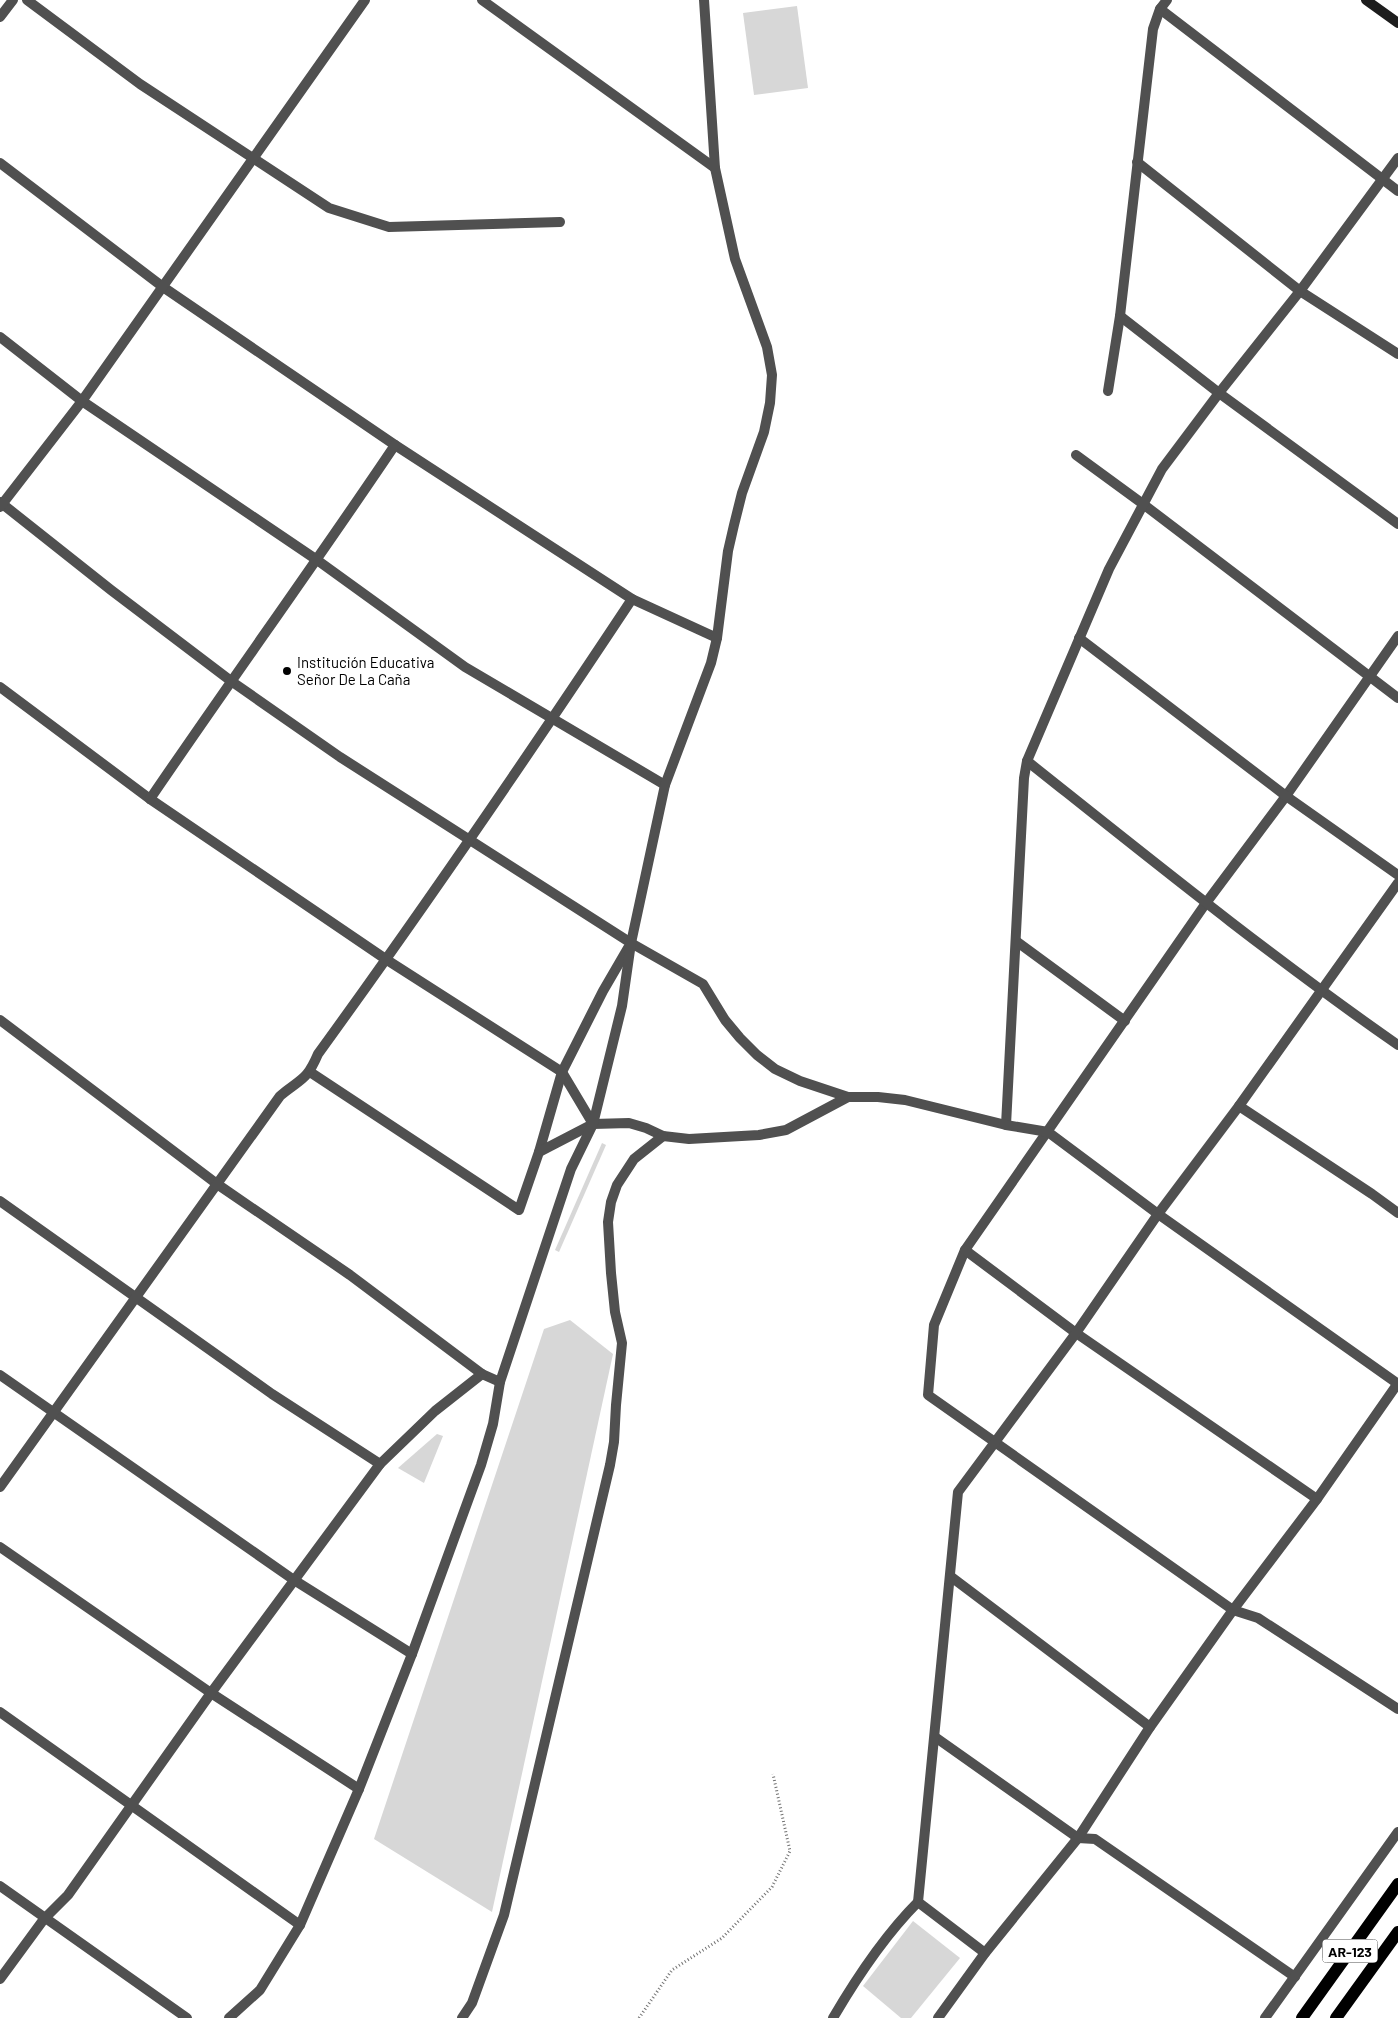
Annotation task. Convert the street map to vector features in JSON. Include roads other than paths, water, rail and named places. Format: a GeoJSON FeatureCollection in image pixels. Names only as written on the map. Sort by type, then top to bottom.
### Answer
{"type":"FeatureCollection","features":[{"type":"Feature","properties":{"kind":"main road"},"geometry":{"type":"LineString","coordinates":[[1366,0],[1398,23]]}},
{"type":"Feature","properties":{"kind":"main road","name":"AR-123"},"geometry":{"type":"LineString","coordinates":[[1302,2018],[1398,1884]]}},
{"type":"Feature","properties":{"kind":"main road","name":"AR-123"},"geometry":{"type":"LineString","coordinates":[[1336,2018],[1398,1932]]}},
{"type":"Feature","properties":{"kind":"street"},"geometry":{"type":"LineString","coordinates":[[0,17],[13,0]]}},
{"type":"Feature","properties":{"kind":"street"},"geometry":{"type":"LineString","coordinates":[[27,0],[140,84],[329,208],[389,227],[560,222]]}},
{"type":"Feature","properties":{"kind":"street"},"geometry":{"type":"LineString","coordinates":[[365,0],[82,401],[1,504],[231,681],[340,757],[631,943],[703,984],[725,1020],[740,1038],[775,1069],[800,1081],[848,1097],[878,1097],[905,1100],[1006,1126],[1048,1132],[1158,1214],[1398,1383],[1317,1499],[1233,1610],[1150,1727],[1078,1838],[986,1953],[938,2018]]}},
{"type":"Feature","properties":{"kind":"street"},"geometry":{"type":"LineString","coordinates":[[482,0],[715,168]]}},
{"type":"Feature","properties":{"kind":"street"},"geometry":{"type":"LineString","coordinates":[[229,2018],[260,1990],[300,1925],[359,1789],[412,1654],[481,1466],[493,1424],[500,1382],[571,1169],[593,1124],[622,1006],[631,943],[665,785],[701,692],[717,638],[728,551],[742,493],[764,432],[770,403],[772,374],[767,347],[735,259],[715,168],[704,0]]}},
{"type":"Feature","properties":{"kind":"street"},"geometry":{"type":"LineString","coordinates":[[1108,391],[1120,316],[1153,29],[1160,9],[1166,0]]}},
{"type":"Feature","properties":{"kind":"street"},"geometry":{"type":"LineString","coordinates":[[1160,9],[1398,191]]}},
{"type":"Feature","properties":{"kind":"street"},"geometry":{"type":"LineString","coordinates":[[1006,1126],[1024,778],[1027,761],[1109,569],[1162,469],[1219,392],[1300,291],[1398,158]]}},
{"type":"Feature","properties":{"kind":"street"},"geometry":{"type":"LineString","coordinates":[[1137,162],[1300,291],[1398,354]]}},
{"type":"Feature","properties":{"kind":"street"},"geometry":{"type":"LineString","coordinates":[[0,163],[163,286],[395,445],[632,599],[717,638]]}},
{"type":"Feature","properties":{"kind":"street"},"geometry":{"type":"LineString","coordinates":[[1120,316],[1219,392],[1398,524]]}},
{"type":"Feature","properties":{"kind":"street"},"geometry":{"type":"LineString","coordinates":[[0,337],[82,401],[317,560],[465,667],[665,785]]}},
{"type":"Feature","properties":{"kind":"street"},"geometry":{"type":"LineString","coordinates":[[150,799],[395,445]]}},
{"type":"Feature","properties":{"kind":"street"},"geometry":{"type":"LineString","coordinates":[[1076,455],[1398,698]]}},
{"type":"Feature","properties":{"kind":"street"},"geometry":{"type":"LineString","coordinates":[[0,1487],[280,1096],[293,1085],[302,1081],[310,1072],[318,1054],[387,960],[553,719],[632,599]]}},
{"type":"Feature","properties":{"kind":"street"},"geometry":{"type":"LineString","coordinates":[[1398,636],[1286,796],[1206,903],[965,1250],[934,1325],[928,1395],[1233,1610],[1258,1618],[1398,1710]]}},
{"type":"Feature","properties":{"kind":"street"},"geometry":{"type":"LineString","coordinates":[[1079,638],[1286,796],[1398,875]]}},
{"type":"Feature","properties":{"kind":"street"},"geometry":{"type":"LineString","coordinates":[[0,687],[150,799],[387,960],[562,1072],[593,1124]]}},
{"type":"Feature","properties":{"kind":"street"},"geometry":{"type":"LineString","coordinates":[[1027,761],[1320,991],[1398,1045]]}},
{"type":"Feature","properties":{"kind":"street"},"geometry":{"type":"LineString","coordinates":[[833,2018],[858,1975],[918,1902],[958,1492],[1076,1334],[1158,1214],[1239,1106],[1398,883]]}},
{"type":"Feature","properties":{"kind":"street"},"geometry":{"type":"LineString","coordinates":[[1016,941],[1126,1020]]}},
{"type":"Feature","properties":{"kind":"street"},"geometry":{"type":"LineString","coordinates":[[310,1072],[519,1210],[539,1152],[562,1072],[603,991],[631,943]]}},
{"type":"Feature","properties":{"kind":"street"},"geometry":{"type":"LineString","coordinates":[[0,1020],[217,1184],[350,1275],[482,1374],[500,1382]]}},
{"type":"Feature","properties":{"kind":"street"},"geometry":{"type":"LineString","coordinates":[[539,1152],[593,1124],[629,1123],[663,1136],[725,1138],[786,1130],[848,1097]]}},
{"type":"Feature","properties":{"kind":"street"},"geometry":{"type":"LineString","coordinates":[[1239,1106],[1398,1213]]}},
{"type":"Feature","properties":{"kind":"street"},"geometry":{"type":"LineString","coordinates":[[462,2018],[472,2003],[504,1915],[610,1465],[614,1442],[622,1343],[615,1312],[611,1273],[608,1222],[611,1202],[617,1185],[634,1159],[663,1136]]}},
{"type":"Feature","properties":{"kind":"street"},"geometry":{"type":"LineString","coordinates":[[0,1201],[272,1394],[380,1464]]}},
{"type":"Feature","properties":{"kind":"street"},"geometry":{"type":"LineString","coordinates":[[965,1250],[1076,1334],[1317,1499]]}},
{"type":"Feature","properties":{"kind":"street"},"geometry":{"type":"LineString","coordinates":[[0,1979],[44,1918],[68,1895],[211,1693],[380,1464],[435,1411],[482,1374]]}},
{"type":"Feature","properties":{"kind":"street"},"geometry":{"type":"LineString","coordinates":[[0,1375],[294,1580],[412,1654]]}},
{"type":"Feature","properties":{"kind":"street"},"geometry":{"type":"LineString","coordinates":[[0,1547],[211,1693],[359,1789]]}},
{"type":"Feature","properties":{"kind":"street"},"geometry":{"type":"LineString","coordinates":[[950,1576],[1150,1727]]}},
{"type":"Feature","properties":{"kind":"street"},"geometry":{"type":"LineString","coordinates":[[0,1712],[300,1925]]}},
{"type":"Feature","properties":{"kind":"street"},"geometry":{"type":"LineString","coordinates":[[935,1737],[1078,1838],[1095,1839],[1295,1977]]}},
{"type":"Feature","properties":{"kind":"street"},"geometry":{"type":"LineString","coordinates":[[1265,2018],[1398,1832]]}},
{"type":"Feature","properties":{"kind":"street"},"geometry":{"type":"LineString","coordinates":[[0,1886],[187,2018]]}},
{"type":"Feature","properties":{"kind":"street"},"geometry":{"type":"LineString","coordinates":[[918,1902],[986,1953]]}},
{"type":"Feature","properties":{"kind":"place","name":"Institución Educativa Señor De La Caña"},"geometry":{"type":"Point","coordinates":[287,671]}}]}
